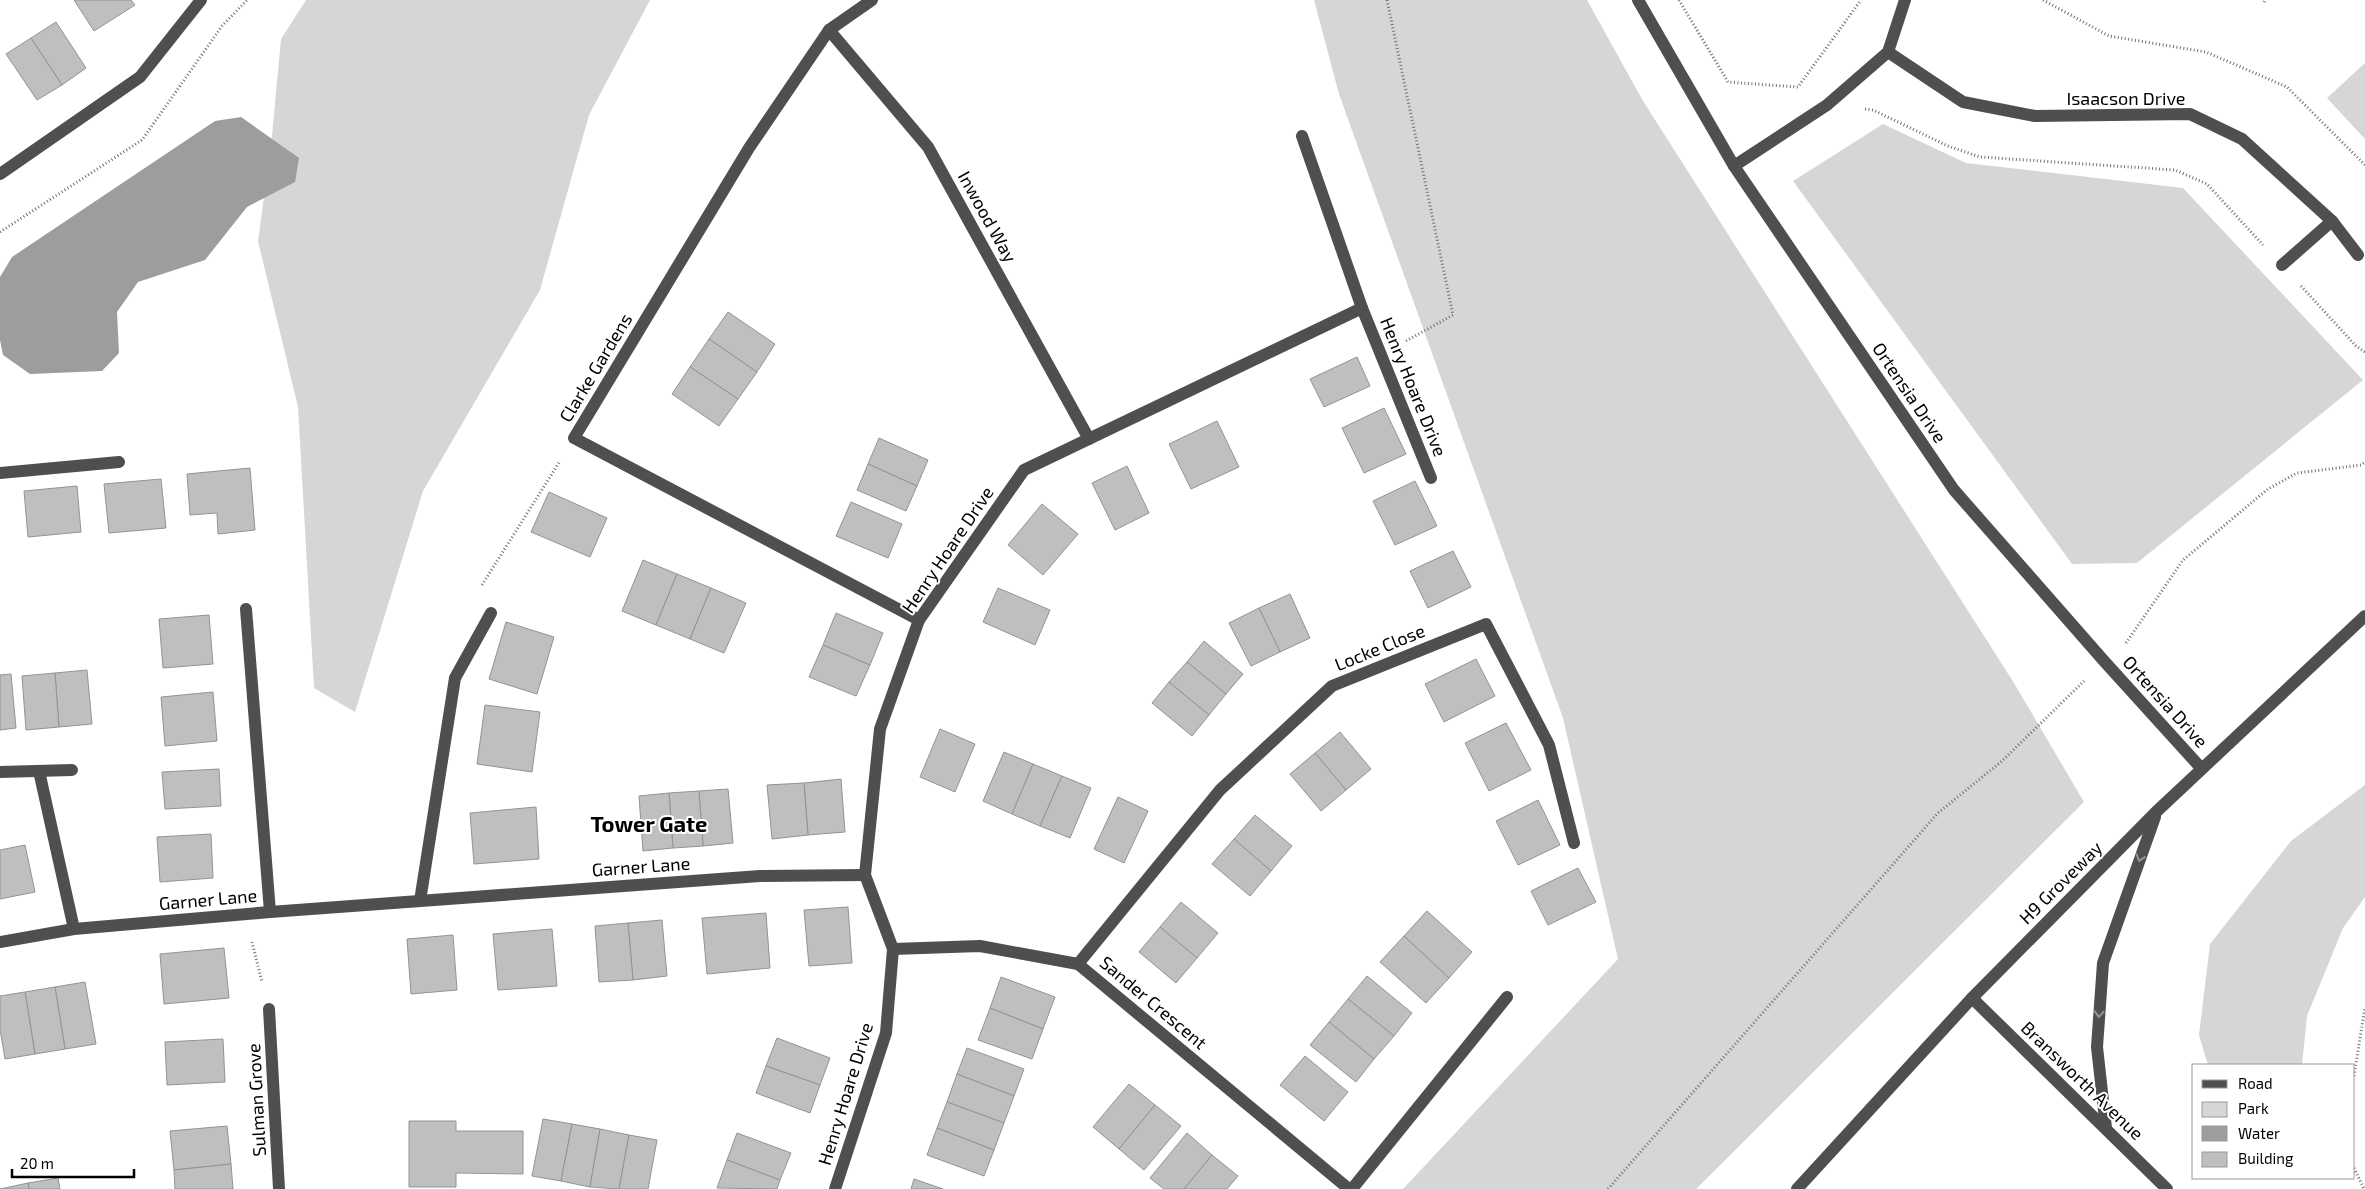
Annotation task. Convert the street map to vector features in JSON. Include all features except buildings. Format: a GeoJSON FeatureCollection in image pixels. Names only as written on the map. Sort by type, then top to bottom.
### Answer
{"type":"FeatureCollection","features":[{"type":"Feature","properties":{"kind":"street"},"geometry":{"type":"LineString","coordinates":[[0,174],[140,77],[201,0]]}},
{"type":"Feature","properties":{"kind":"street","name":"Clarke Gardens"},"geometry":{"type":"LineString","coordinates":[[872,0],[829,30],[749,148],[574,438],[919,620]]}},
{"type":"Feature","properties":{"kind":"street","name":"Ortensia Drive"},"geometry":{"type":"LineString","coordinates":[[1638,0],[1734,166],[1954,490],[2201,768]]}},
{"type":"Feature","properties":{"kind":"street"},"geometry":{"type":"LineString","coordinates":[[1734,166],[1827,105],[1888,52],[1905,0]]}},
{"type":"Feature","properties":{"kind":"street","name":"Inwood Way"},"geometry":{"type":"LineString","coordinates":[[829,30],[928,147],[1089,439]]}},
{"type":"Feature","properties":{"kind":"street","name":"Isaacson Drive"},"geometry":{"type":"LineString","coordinates":[[1888,52],[1963,102],[2035,116],[2190,114],[2242,139],[2332,222],[2358,255]]}},
{"type":"Feature","properties":{"kind":"street","name":"Henry Hoare Drive"},"geometry":{"type":"LineString","coordinates":[[1302,136],[1362,308],[1431,478]]}},
{"type":"Feature","properties":{"kind":"street"},"geometry":{"type":"LineString","coordinates":[[2282,265],[2332,222]]}},
{"type":"Feature","properties":{"kind":"street","name":"Henry Hoare Drive"},"geometry":{"type":"LineString","coordinates":[[835,1189],[886,1033],[893,949],[865,875],[880,729],[919,620],[1024,470],[1362,308]]}},
{"type":"Feature","properties":{"kind":"street"},"geometry":{"type":"LineString","coordinates":[[0,473],[119,462]]}},
{"type":"Feature","properties":{"kind":"street"},"geometry":{"type":"LineString","coordinates":[[246,609],[270,912]]}},
{"type":"Feature","properties":{"kind":"street"},"geometry":{"type":"LineString","coordinates":[[420,901],[455,678],[491,613]]}},
{"type":"Feature","properties":{"kind":"street","name":"H9 Groveway"},"geometry":{"type":"LineString","coordinates":[[1797,1189],[1972,998],[2156,812],[2365,616]]}},
{"type":"Feature","properties":{"kind":"street","name":"Locke Close"},"geometry":{"type":"LineString","coordinates":[[1078,964],[1220,790],[1332,686],[1486,624],[1549,745],[1574,843]]}},
{"type":"Feature","properties":{"kind":"street"},"geometry":{"type":"LineString","coordinates":[[0,772],[72,770]]}},
{"type":"Feature","properties":{"kind":"street"},"geometry":{"type":"LineString","coordinates":[[38,772],[74,929]]}},
{"type":"Feature","properties":{"kind":"street"},"geometry":{"type":"LineString","coordinates":[[2106,1128],[2097,1047],[2102,964],[2156,812]]}},
{"type":"Feature","properties":{"kind":"street","name":"Garner Lane"},"geometry":{"type":"LineString","coordinates":[[0,942],[74,929],[244,914],[760,876],[865,875]]}},
{"type":"Feature","properties":{"kind":"street","name":"Sander Crescent"},"geometry":{"type":"LineString","coordinates":[[893,949],[980,946],[1078,964],[1351,1189],[1507,997]]}},
{"type":"Feature","properties":{"kind":"street","name":"Bransworth Avenue"},"geometry":{"type":"LineString","coordinates":[[1972,998],[2167,1189]]}},
{"type":"Feature","properties":{"kind":"street","name":"Sulman Grove"},"geometry":{"type":"LineString","coordinates":[[269,1009],[279,1189]]}},
{"type":"Feature","properties":{"kind":"path"},"geometry":{"type":"LineString","coordinates":[[0,232],[142,140],[222,26],[247,0]]}},
{"type":"Feature","properties":{"kind":"path"},"geometry":{"type":"LineString","coordinates":[[1381,355],[1452,315],[1387,0]]}},
{"type":"Feature","properties":{"kind":"path"},"geometry":{"type":"LineString","coordinates":[[1679,0],[1728,82],[1798,87],[1861,0]]}},
{"type":"Feature","properties":{"kind":"path"},"geometry":{"type":"LineString","coordinates":[[2043,0],[2109,36],[2206,52],[2288,87],[2365,165]]}},
{"type":"Feature","properties":{"kind":"path"},"geometry":{"type":"LineString","coordinates":[[1827,105],[1874,110],[1948,146],[1980,157],[2175,170],[2193,176],[2207,184],[2356,346],[2365,352]]}},
{"type":"Feature","properties":{"kind":"path"},"geometry":{"type":"LineString","coordinates":[[1608,1189],[1938,813],[2002,761],[2104,661],[2130,639],[2183,560],[2268,489],[2297,473],[2360,465],[2365,462]]}},
{"type":"Feature","properties":{"kind":"path"},"geometry":{"type":"LineString","coordinates":[[244,914],[269,1009]]}},
{"type":"Feature","properties":{"kind":"path"},"geometry":{"type":"LineString","coordinates":[[2355,1070],[2365,1007]]}},
{"type":"Feature","properties":{"kind":"path"},"geometry":{"type":"LineString","coordinates":[[2355,1170],[2364,1189]]}},
{"type":"Feature","properties":{"kind":"green space"},"geometry":{"type":"Polygon","coordinates":[[[306,0],[650,0],[589,115],[540,290],[423,491],[355,712],[314,688],[298,407],[258,241],[271,146],[281,39],[306,0]]]}},
{"type":"Feature","properties":{"kind":"green space"},"geometry":{"type":"Polygon","coordinates":[[[1314,0],[1587,0],[1643,101],[2014,683],[2084,802],[1696,1189],[1403,1189],[1618,959],[1563,718],[1339,94],[1314,0]]]}},
{"type":"Feature","properties":{"kind":"green space"},"geometry":{"type":"Polygon","coordinates":[[[2365,63],[2365,139],[2327,98],[2365,63]]]}},
{"type":"Feature","properties":{"kind":"green space"},"geometry":{"type":"Polygon","coordinates":[[[1883,124],[1966,163],[2183,188],[2363,380],[2137,563],[2072,564],[1793,181],[1883,124]]]}},
{"type":"Feature","properties":{"kind":"green space"},"geometry":{"type":"Polygon","coordinates":[[[2365,785],[2365,897],[2343,928],[2307,1016],[2302,1064],[2208,1064],[2199,1035],[2210,944],[2291,841],[2365,785]]]}},
{"type":"Feature","properties":{"kind":"water"},"geometry":{"type":"Polygon","coordinates":[[[241,117],[299,158],[295,182],[247,207],[205,260],[138,282],[117,312],[119,353],[102,371],[30,374],[3,355],[0,340],[0,277],[12,257],[215,121],[241,117]]]}},
{"type":"Feature","properties":{"kind":"district","name":"Tower Gate"},"geometry":{"type":"Point","coordinates":[649,824]}}]}
